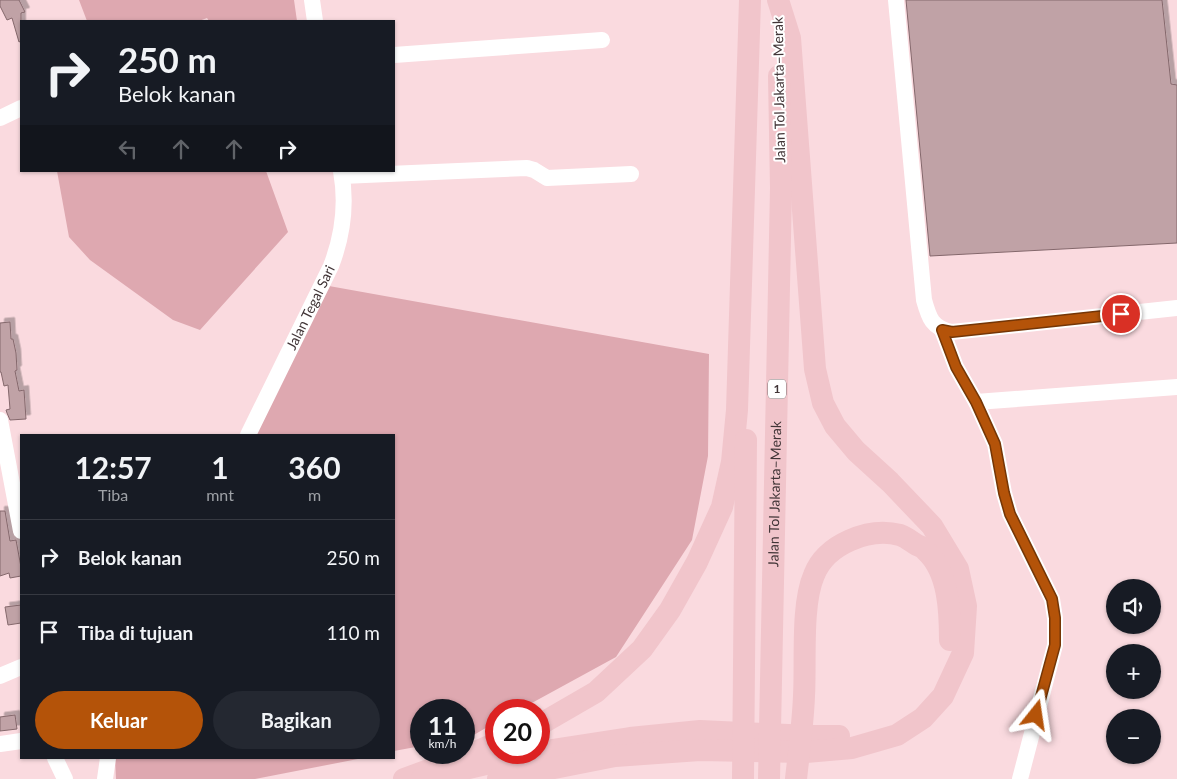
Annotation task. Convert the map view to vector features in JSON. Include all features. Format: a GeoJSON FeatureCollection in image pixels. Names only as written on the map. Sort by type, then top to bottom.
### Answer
{"type":"FeatureCollection","features":[{"type":"Feature","properties":{"kind":"highway"},"geometry":{"type":"LineString","coordinates":[[550,719],[596,692],[642,649],[670,610],[697,562],[722,507],[732,462],[736,410],[750,0]]}},
{"type":"Feature","properties":{"kind":"highway","name":"Jalan Tol Jakarta–Merak"},"geometry":{"type":"LineString","coordinates":[[743,779],[750,0]]}},
{"type":"Feature","properties":{"kind":"highway"},"geometry":{"type":"LineString","coordinates":[[550,750],[630,738],[808,744],[852,748],[896,735],[923,718],[942,696],[963,653],[966,606],[958,569],[932,526],[890,482],[856,451],[835,426],[823,403],[815,369],[790,38],[777,0]]}},
{"type":"Feature","properties":{"kind":"highway","name":"Jalan Tol Jakarta–Merak"},"geometry":{"type":"LineString","coordinates":[[769,779],[781,188],[777,0]]}},
{"type":"Feature","properties":{"kind":"highway"},"geometry":{"type":"LineString","coordinates":[[796,779],[804,697],[808,591],[814,574],[822,560],[844,542],[871,533],[901,535],[926,550],[941,573],[950,610],[950,646],[935,688],[916,709],[894,724],[850,736],[808,744]]}},
{"type":"Feature","properties":{"kind":"highway"},"geometry":{"type":"LineString","coordinates":[[498,779],[700,740]]}},
{"type":"Feature","properties":{"kind":"highway"},"geometry":{"type":"LineString","coordinates":[[404,779],[485,748]]}},
{"type":"Feature","properties":{"kind":"highway"},"geometry":{"type":"LineString","coordinates":[[422,779],[486,764]]}},
{"type":"Feature","properties":{"kind":"street"},"geometry":{"type":"LineString","coordinates":[[312,0],[315,20]]}},
{"type":"Feature","properties":{"kind":"street"},"geometry":{"type":"LineString","coordinates":[[896,0],[924,300],[929,316],[937,327],[952,332],[1177,308]]}},
{"type":"Feature","properties":{"kind":"street"},"geometry":{"type":"LineString","coordinates":[[395,55],[602,40]]}},
{"type":"Feature","properties":{"kind":"street"},"geometry":{"type":"LineString","coordinates":[[0,118],[20,108]]}},
{"type":"Feature","properties":{"kind":"street"},"geometry":{"type":"LineString","coordinates":[[395,172],[527,168],[547,178],[631,174]]}},
{"type":"Feature","properties":{"kind":"street"},"geometry":{"type":"LineString","coordinates":[[342,173],[379,172]]}},
{"type":"Feature","properties":{"kind":"street","name":"Jalan Tegal Sari"},"geometry":{"type":"LineString","coordinates":[[248,434],[331,266],[338,246],[344,216],[342,173]]}},
{"type":"Feature","properties":{"kind":"street"},"geometry":{"type":"LineString","coordinates":[[942,330],[956,367],[976,402],[995,444],[1010,514],[1052,599],[1055,618],[1055,645],[1020,779]]}},
{"type":"Feature","properties":{"kind":"street"},"geometry":{"type":"LineString","coordinates":[[976,402],[1177,387]]}},
{"type":"Feature","properties":{"kind":"street"},"geometry":{"type":"LineString","coordinates":[[0,420],[20,526]]}},
{"type":"Feature","properties":{"kind":"street"},"geometry":{"type":"LineString","coordinates":[[0,676],[20,667]]}},
{"type":"Feature","properties":{"kind":"street"},"geometry":{"type":"LineString","coordinates":[[0,744],[20,741]]}},
{"type":"Feature","properties":{"kind":"street"},"geometry":{"type":"LineString","coordinates":[[55,759],[65,779]]}},
{"type":"Feature","properties":{"kind":"street"},"geometry":{"type":"LineString","coordinates":[[105,779],[108,759]]}},
{"type":"Feature","properties":{"kind":"shaded area"},"geometry":{"type":"Polygon","coordinates":[[[79,0],[294,0],[297,20],[208,20],[207,18],[202,20],[87,20],[79,0]]]}},
{"type":"Feature","properties":{"kind":"shaded area"},"geometry":{"type":"Polygon","coordinates":[[[57,172],[266,172],[288,232],[200,330],[173,320],[90,260],[69,237],[57,172]]]}},
{"type":"Feature","properties":{"kind":"shaded area"},"geometry":{"type":"Polygon","coordinates":[[[329,286],[709,354],[708,456],[692,540],[616,657],[539,699],[485,699],[485,728],[475,734],[475,699],[410,699],[410,748],[395,751],[395,434],[255,434],[329,286]]]}},
{"type":"Feature","properties":{"kind":"shaded area"},"geometry":{"type":"Polygon","coordinates":[[[115,759],[358,759],[255,779],[116,779],[115,759]]]}},
{"type":"Feature","properties":{"kind":"building"},"geometry":{"type":"Polygon","coordinates":[[[0,0],[19,0],[25,12],[21,13],[20,42],[12,18],[7,20],[0,6],[0,0]]]}},
{"type":"Feature","properties":{"kind":"building"},"geometry":{"type":"Polygon","coordinates":[[[906,0],[1162,0],[1171,84],[1177,85],[1177,243],[930,256],[906,0]]]}},
{"type":"Feature","properties":{"kind":"building"},"geometry":{"type":"Polygon","coordinates":[[[10,322],[11,339],[13,339],[16,353],[17,370],[15,371],[19,391],[24,390],[26,419],[10,420],[6,410],[10,409],[8,385],[4,386],[0,372],[0,323],[10,322]]]}},
{"type":"Feature","properties":{"kind":"building"},"geometry":{"type":"Polygon","coordinates":[[[0,511],[5,511],[10,541],[16,540],[20,562],[20,576],[10,578],[9,573],[0,576],[0,511]]]}},
{"type":"Feature","properties":{"kind":"building"},"geometry":{"type":"Polygon","coordinates":[[[20,605],[20,623],[8,625],[5,607],[20,605]]]}},
{"type":"Feature","properties":{"kind":"building"},"geometry":{"type":"Polygon","coordinates":[[[15,715],[17,729],[0,731],[0,717],[15,715]]]}},
{"type":"Feature","properties":{"kind":"route"},"geometry":{"type":"LineString","coordinates":[[1036,715],[1055,645],[1055,618],[1052,599],[1010,514],[995,444],[976,402],[956,367],[942,330],[952,332],[1121,314]]}}]}
